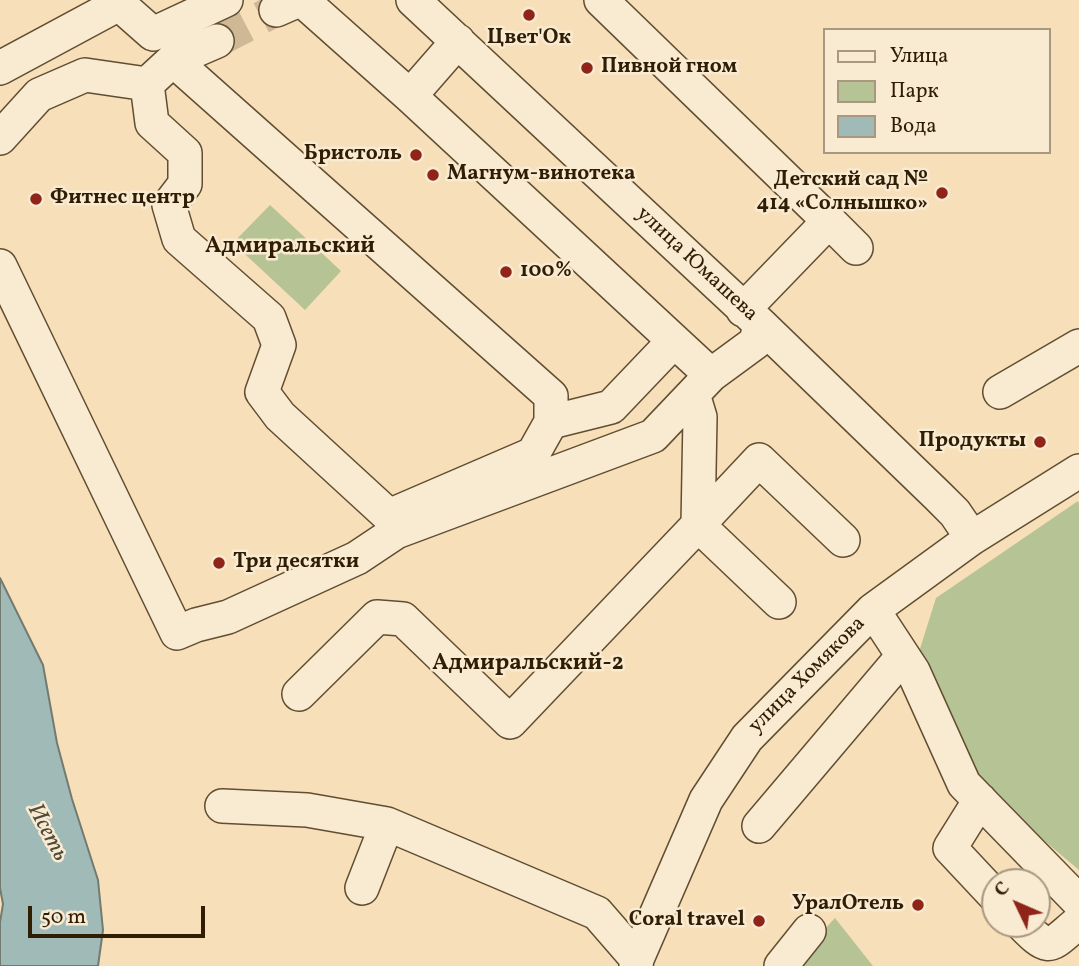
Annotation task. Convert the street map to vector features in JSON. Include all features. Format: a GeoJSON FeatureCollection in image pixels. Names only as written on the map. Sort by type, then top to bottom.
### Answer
{"type":"FeatureCollection","features":[{"type":"Feature","properties":{"kind":"street"},"geometry":{"type":"LineString","coordinates":[[0,68],[119,2],[153,34],[226,0]]}},
{"type":"Feature","properties":{"kind":"street","name":"улица Юмашева"},"geometry":{"type":"LineString","coordinates":[[413,0],[752,317],[938,496],[972,538]]}},
{"type":"Feature","properties":{"kind":"street"},"geometry":{"type":"LineString","coordinates":[[601,0],[856,248]]}},
{"type":"Feature","properties":{"kind":"street"},"geometry":{"type":"LineString","coordinates":[[292,3],[410,96],[674,341],[702,384],[698,525],[779,602]]}},
{"type":"Feature","properties":{"kind":"street"},"geometry":{"type":"LineString","coordinates":[[147,84],[173,60],[218,40]]}},
{"type":"Feature","properties":{"kind":"street"},"geometry":{"type":"LineString","coordinates":[[410,96],[458,41]]}},
{"type":"Feature","properties":{"kind":"street"},"geometry":{"type":"LineString","coordinates":[[147,84],[152,123],[185,153],[185,184],[169,205],[179,239],[269,318],[279,345],[262,392],[280,416],[389,516],[533,454],[551,422],[551,396],[173,60]]}},
{"type":"Feature","properties":{"kind":"street"},"geometry":{"type":"LineString","coordinates":[[0,138],[38,95],[85,75],[147,84]]}},
{"type":"Feature","properties":{"kind":"street"},"geometry":{"type":"LineString","coordinates":[[0,266],[177,633],[228,617],[358,558],[396,531],[653,436],[702,384],[757,342],[752,317],[829,221]]}},
{"type":"Feature","properties":{"kind":"street"},"geometry":{"type":"LineString","coordinates":[[551,422],[611,407],[674,341]]}},
{"type":"Feature","properties":{"kind":"street"},"geometry":{"type":"LineString","coordinates":[[1000,392],[1079,346]]}},
{"type":"Feature","properties":{"kind":"street"},"geometry":{"type":"LineString","coordinates":[[299,694],[377,617],[403,619],[510,723],[759,460],[843,540]]}},
{"type":"Feature","properties":{"kind":"street","name":"улица Хомякова"},"geometry":{"type":"LineString","coordinates":[[636,962],[706,800],[747,738],[873,610],[972,538],[1079,471]]}},
{"type":"Feature","properties":{"kind":"street"},"geometry":{"type":"LineString","coordinates":[[873,610],[913,671],[964,784],[1079,902]]}},
{"type":"Feature","properties":{"kind":"street"},"geometry":{"type":"LineString","coordinates":[[759,826],[903,656]]}},
{"type":"Feature","properties":{"kind":"street"},"geometry":{"type":"LineString","coordinates":[[980,800],[950,848],[981,880]]}},
{"type":"Feature","properties":{"kind":"street"},"geometry":{"type":"LineString","coordinates":[[222,806],[307,810],[387,824],[597,913],[636,962]]}},
{"type":"Feature","properties":{"kind":"street"},"geometry":{"type":"LineString","coordinates":[[362,888],[387,824]]}},
{"type":"Feature","properties":{"kind":"street"},"geometry":{"type":"LineString","coordinates":[[1036,938],[1046,945],[1052,943],[1079,922]]}},
{"type":"Feature","properties":{"kind":"street"},"geometry":{"type":"LineString","coordinates":[[781,966],[809,931]]}},
{"type":"Feature","properties":{"kind":"green space"},"geometry":{"type":"Polygon","coordinates":[[[270,205],[341,271],[305,310],[233,243],[270,205]]]}},
{"type":"Feature","properties":{"kind":"green space"},"geometry":{"type":"Polygon","coordinates":[[[1078,501],[1079,870],[971,779],[913,671],[936,598],[1078,501]]]}},
{"type":"Feature","properties":{"kind":"green space"},"geometry":{"type":"Polygon","coordinates":[[[835,918],[873,966],[790,966],[835,918]]]}},
{"type":"Feature","properties":{"kind":"water","name":"Исеть"},"geometry":{"type":"Polygon","coordinates":[[[0,578],[43,665],[57,743],[98,880],[103,930],[98,966],[0,966],[0,922],[3,904],[0,888],[0,578]]]}},
{"type":"Feature","properties":{"kind":"tunnel"},"geometry":{"type":"LineString","coordinates":[[217,41],[276,10]]}},
{"type":"Feature","properties":{"kind":"place","name":"Цвет'Ок"},"geometry":{"type":"Point","coordinates":[529,15]}},
{"type":"Feature","properties":{"kind":"place","name":"Пивной гном"},"geometry":{"type":"Point","coordinates":[587,68]}},
{"type":"Feature","properties":{"kind":"place","name":"Бристоль"},"geometry":{"type":"Point","coordinates":[416,155]}},
{"type":"Feature","properties":{"kind":"place","name":"Магнум-винотека"},"geometry":{"type":"Point","coordinates":[433,175]}},
{"type":"Feature","properties":{"kind":"place","name":"Детский сад № 414 «Солнышко»"},"geometry":{"type":"Point","coordinates":[942,193]}},
{"type":"Feature","properties":{"kind":"place","name":"Фитнес центр"},"geometry":{"type":"Point","coordinates":[36,199]}},
{"type":"Feature","properties":{"kind":"place","name":"100%"},"geometry":{"type":"Point","coordinates":[506,272]}},
{"type":"Feature","properties":{"kind":"place","name":"Продукты"},"geometry":{"type":"Point","coordinates":[1040,442]}},
{"type":"Feature","properties":{"kind":"place","name":"Три десятки"},"geometry":{"type":"Point","coordinates":[219,563]}},
{"type":"Feature","properties":{"kind":"place","name":"УралОтель"},"geometry":{"type":"Point","coordinates":[918,905]}},
{"type":"Feature","properties":{"kind":"place","name":"Coral travel"},"geometry":{"type":"Point","coordinates":[759,921]}},
{"type":"Feature","properties":{"kind":"district","name":"Адмиральский"},"geometry":{"type":"Point","coordinates":[290,248]}},
{"type":"Feature","properties":{"kind":"district","name":"Адмиральский-2"},"geometry":{"type":"Point","coordinates":[528,665]}}]}
